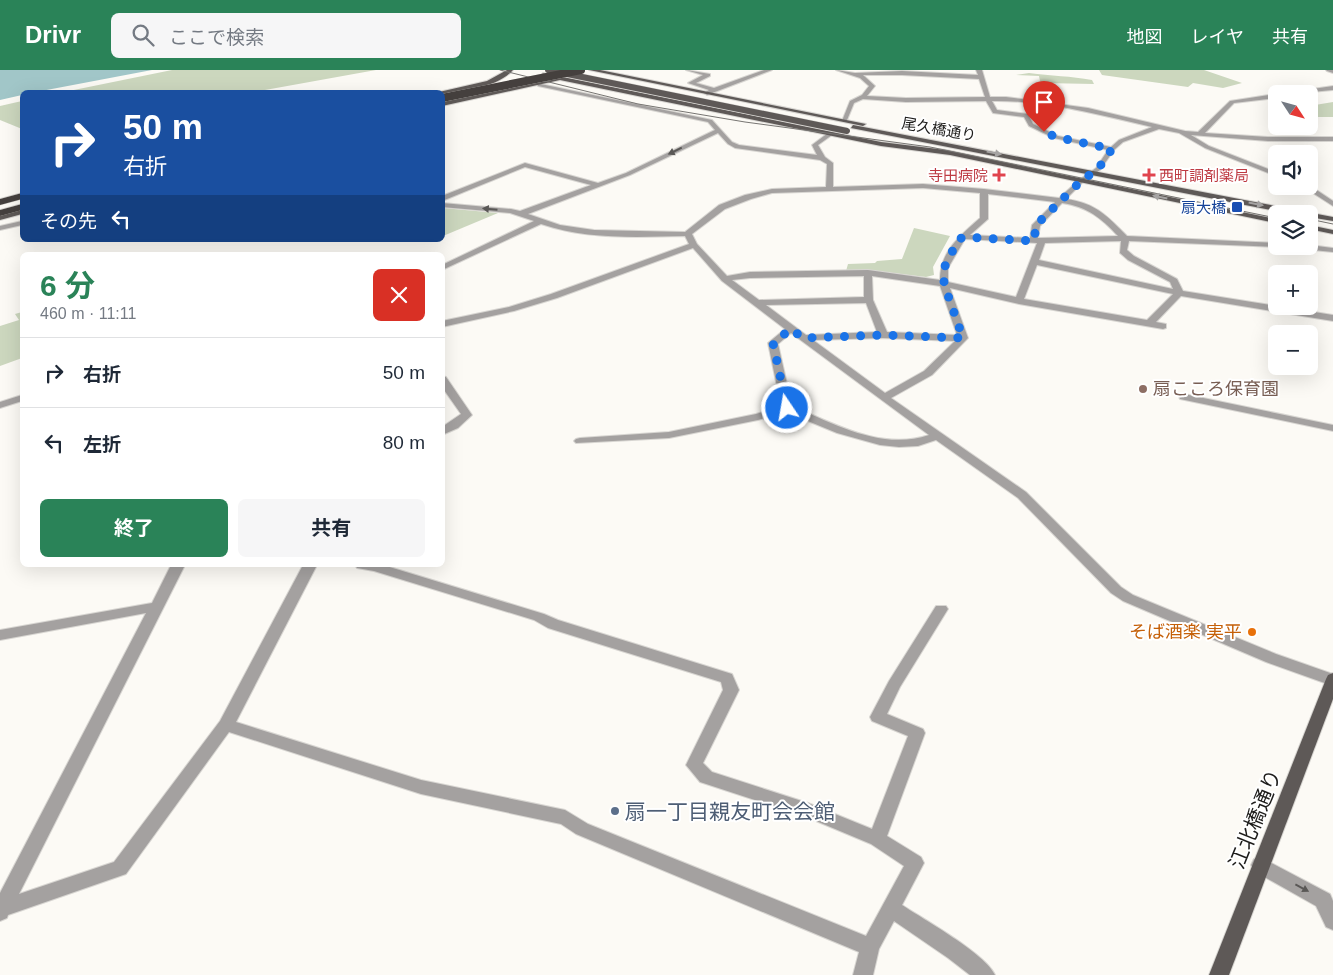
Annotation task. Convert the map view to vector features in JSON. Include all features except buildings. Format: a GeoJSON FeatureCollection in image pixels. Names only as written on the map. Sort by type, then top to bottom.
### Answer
{"type":"FeatureCollection","features":[{"type":"Feature","properties":{"kind":"highway"},"geometry":{"type":"LineString","coordinates":[[445,94],[581,70]]}},
{"type":"Feature","properties":{"kind":"highway"},"geometry":{"type":"LineString","coordinates":[[442,90],[542,72]]}},
{"type":"Feature","properties":{"kind":"highway"},"geometry":{"type":"LineString","coordinates":[[0,202],[20,197]]}},
{"type":"Feature","properties":{"kind":"highway"},"geometry":{"type":"LineString","coordinates":[[0,213],[20,208]]}},
{"type":"Feature","properties":{"kind":"main road"},"geometry":{"type":"LineString","coordinates":[[445,94],[492,80],[508,74],[510,70]]}},
{"type":"Feature","properties":{"kind":"main road","name":"尾久橋通り"},"geometry":{"type":"LineString","coordinates":[[548,70],[850,129],[946,144],[1094,172],[1268,207]]}},
{"type":"Feature","properties":{"kind":"main road"},"geometry":{"type":"LineString","coordinates":[[445,94],[542,72],[564,70]]}},
{"type":"Feature","properties":{"kind":"main road","name":"尾久橋通り"},"geometry":{"type":"LineString","coordinates":[[568,70],[850,129],[1081,181],[1268,219]]}},
{"type":"Feature","properties":{"kind":"main road"},"geometry":{"type":"LineString","coordinates":[[445,103],[599,70],[844,120],[946,144]]}},
{"type":"Feature","properties":{"kind":"main road"},"geometry":{"type":"LineString","coordinates":[[542,72],[563,79],[830,134],[881,144],[950,153]]}},
{"type":"Feature","properties":{"kind":"main road"},"geometry":{"type":"LineString","coordinates":[[0,218],[20,213]]}},
{"type":"Feature","properties":{"kind":"main road"},"geometry":{"type":"LineString","coordinates":[[1318,217],[1333,220]]}},
{"type":"Feature","properties":{"kind":"main road"},"geometry":{"type":"LineString","coordinates":[[1318,229],[1333,232]]}},
{"type":"Feature","properties":{"kind":"main road","name":"江北橋通り"},"geometry":{"type":"LineString","coordinates":[[1219,975],[1333,680]]}},
{"type":"Feature","properties":{"kind":"street"},"geometry":{"type":"LineString","coordinates":[[690,70],[708,75],[691,83],[714,90]]}},
{"type":"Feature","properties":{"kind":"street"},"geometry":{"type":"LineString","coordinates":[[707,93],[769,70]]}},
{"type":"Feature","properties":{"kind":"street"},"geometry":{"type":"LineString","coordinates":[[839,70],[856,74],[872,86],[864,96],[852,102],[844,120]]}},
{"type":"Feature","properties":{"kind":"street"},"geometry":{"type":"LineString","coordinates":[[856,74],[892,70],[921,75],[979,73],[983,78],[988,99],[996,112],[1026,115],[1031,125],[1056,137],[1112,149]]}},
{"type":"Feature","properties":{"kind":"street"},"geometry":{"type":"LineString","coordinates":[[1329,70],[1333,71]]}},
{"type":"Feature","properties":{"kind":"street"},"geometry":{"type":"LineString","coordinates":[[538,84],[710,122],[730,144],[738,147],[822,158],[830,163],[829,188]]}},
{"type":"Feature","properties":{"kind":"street"},"geometry":{"type":"LineString","coordinates":[[1318,90],[1333,88]]}},
{"type":"Feature","properties":{"kind":"street"},"geometry":{"type":"LineString","coordinates":[[861,97],[906,100],[1020,100],[1055,105],[1181,132],[1268,139],[1333,139]]}},
{"type":"Feature","properties":{"kind":"street"},"geometry":{"type":"LineString","coordinates":[[1200,134],[1232,102],[1268,97]]}},
{"type":"Feature","properties":{"kind":"street"},"geometry":{"type":"LineString","coordinates":[[694,118],[713,109]]}},
{"type":"Feature","properties":{"kind":"street"},"geometry":{"type":"LineString","coordinates":[[1018,301],[1034,262],[1038,241],[1036,225],[1081,181],[1094,172],[1112,149],[1121,141],[1159,127]]}},
{"type":"Feature","properties":{"kind":"street"},"geometry":{"type":"LineString","coordinates":[[520,214],[628,174],[719,130]]}},
{"type":"Feature","properties":{"kind":"street"},"geometry":{"type":"LineString","coordinates":[[1181,132],[1207,147],[1268,171]]}},
{"type":"Feature","properties":{"kind":"street"},"geometry":{"type":"LineString","coordinates":[[822,158],[815,145],[830,134]]}},
{"type":"Feature","properties":{"kind":"street"},"geometry":{"type":"LineString","coordinates":[[445,199],[525,165],[599,185]]}},
{"type":"Feature","properties":{"kind":"street"},"geometry":{"type":"LineString","coordinates":[[688,234],[690,230],[705,218],[734,201],[772,191],[923,186],[1061,200],[1091,208],[1125,238]]}},
{"type":"Feature","properties":{"kind":"street"},"geometry":{"type":"LineString","coordinates":[[963,338],[944,284],[944,268],[958,240],[984,219],[984,191]]}},
{"type":"Feature","properties":{"kind":"street"},"geometry":{"type":"LineString","coordinates":[[1318,194],[1333,204]]}},
{"type":"Feature","properties":{"kind":"street"},"geometry":{"type":"LineString","coordinates":[[445,205],[511,211],[539,222],[577,230],[618,234],[688,234]]}},
{"type":"Feature","properties":{"kind":"street"},"geometry":{"type":"LineString","coordinates":[[445,267],[539,222]]}},
{"type":"Feature","properties":{"kind":"street"},"geometry":{"type":"LineString","coordinates":[[0,228],[20,223]]}},
{"type":"Feature","properties":{"kind":"street"},"geometry":{"type":"LineString","coordinates":[[688,234],[694,245],[725,279],[936,436],[1022,495],[1116,590],[1128,598],[1271,658],[1333,680]]}},
{"type":"Feature","properties":{"kind":"street"},"geometry":{"type":"LineString","coordinates":[[963,237],[1038,241],[1125,238],[1268,245]]}},
{"type":"Feature","properties":{"kind":"street"},"geometry":{"type":"LineString","coordinates":[[1125,238],[1123,251],[1131,258],[1174,281],[1179,293]]}},
{"type":"Feature","properties":{"kind":"street"},"geometry":{"type":"LineString","coordinates":[[445,323],[511,309],[554,296],[694,245]]}},
{"type":"Feature","properties":{"kind":"street"},"geometry":{"type":"LineString","coordinates":[[1318,248],[1333,250]]}},
{"type":"Feature","properties":{"kind":"street"},"geometry":{"type":"LineString","coordinates":[[1034,262],[1179,293],[1333,318]]}},
{"type":"Feature","properties":{"kind":"street"},"geometry":{"type":"LineString","coordinates":[[725,279],[750,275],[868,273],[944,284],[1018,301],[1163,326]]}},
{"type":"Feature","properties":{"kind":"street"},"geometry":{"type":"LineString","coordinates":[[868,273],[869,300],[883,335]]}},
{"type":"Feature","properties":{"kind":"street"},"geometry":{"type":"LineString","coordinates":[[1150,323],[1179,293]]}},
{"type":"Feature","properties":{"kind":"street"},"geometry":{"type":"LineString","coordinates":[[758,303],[869,300]]}},
{"type":"Feature","properties":{"kind":"street"},"geometry":{"type":"LineString","coordinates":[[787,408],[773,343],[791,329]]}},
{"type":"Feature","properties":{"kind":"street"},"geometry":{"type":"LineString","coordinates":[[803,338],[883,335],[963,338]]}},
{"type":"Feature","properties":{"kind":"street"},"geometry":{"type":"LineString","coordinates":[[884,398],[928,373],[963,338]]}},
{"type":"Feature","properties":{"kind":"street"},"geometry":{"type":"LineString","coordinates":[[445,383],[468,415],[445,430]]}},
{"type":"Feature","properties":{"kind":"street"},"geometry":{"type":"LineString","coordinates":[[1184,397],[1333,428]]}},
{"type":"Feature","properties":{"kind":"street"},"geometry":{"type":"LineString","coordinates":[[0,405],[20,399]]}},
{"type":"Feature","properties":{"kind":"street"},"geometry":{"type":"LineString","coordinates":[[580,441],[669,435],[758,417],[787,408],[854,436],[891,443],[924,442],[936,436]]}},
{"type":"Feature","properties":{"kind":"street"},"geometry":{"type":"LineString","coordinates":[[1,910],[177,567]]}},
{"type":"Feature","properties":{"kind":"street"},"geometry":{"type":"LineString","coordinates":[[1,910],[120,868],[226,725],[309,567]]}},
{"type":"Feature","properties":{"kind":"street"},"geometry":{"type":"LineString","coordinates":[[375,567],[539,617],[599,639],[727,678],[731,690],[694,765],[706,777],[808,810],[877,838],[916,863],[870,948],[863,975]]}},
{"type":"Feature","properties":{"kind":"street"},"geometry":{"type":"LineString","coordinates":[[0,635],[155,607]]}},
{"type":"Feature","properties":{"kind":"street"},"geometry":{"type":"LineString","coordinates":[[877,838],[917,733],[878,717],[894,685],[941,609]]}},
{"type":"Feature","properties":{"kind":"street"},"geometry":{"type":"LineString","coordinates":[[226,725],[421,787],[565,817],[582,830],[870,948]]}},
{"type":"Feature","properties":{"kind":"street"},"geometry":{"type":"LineString","coordinates":[[1260,865],[1323,900],[1333,921]]}},
{"type":"Feature","properties":{"kind":"street"},"geometry":{"type":"LineString","coordinates":[[891,908],[955,951],[985,975]]}},
{"type":"Feature","properties":{"kind":"green space"},"geometry":{"type":"Polygon","coordinates":[[[172,70],[376,70],[265,90],[74,90],[172,70]]]}},
{"type":"Feature","properties":{"kind":"green space"},"geometry":{"type":"Polygon","coordinates":[[[1099,70],[1204,70],[1242,83],[1223,88],[1193,83],[1188,87],[1102,75],[1099,70]]]}},
{"type":"Feature","properties":{"kind":"green space"},"geometry":{"type":"Polygon","coordinates":[[[1029,73],[1092,80],[1094,84],[1042,83],[1039,76],[1016,75],[1029,73]]]}},
{"type":"Feature","properties":{"kind":"green space"},"geometry":{"type":"Polygon","coordinates":[[[20,101],[20,128],[0,120],[0,106],[20,101]]]}},
{"type":"Feature","properties":{"kind":"green space"},"geometry":{"type":"Polygon","coordinates":[[[1333,102],[1333,117],[1318,117],[1318,104],[1333,102]]]}},
{"type":"Feature","properties":{"kind":"green space"},"geometry":{"type":"Polygon","coordinates":[[[445,208],[498,213],[445,235],[445,208]]]}},
{"type":"Feature","properties":{"kind":"green space"},"geometry":{"type":"Polygon","coordinates":[[[914,228],[950,236],[933,267],[934,275],[926,277],[867,270],[846,271],[848,264],[902,259],[914,228]]]}},
{"type":"Feature","properties":{"kind":"green space"},"geometry":{"type":"Polygon","coordinates":[[[20,313],[20,359],[0,366],[0,326],[19,320],[15,314],[20,313]]]}},
{"type":"Feature","properties":{"kind":"water"},"geometry":{"type":"Polygon","coordinates":[[[0,70],[152,70],[47,90],[20,90],[20,95],[0,100],[0,70]]]}},
{"type":"Feature","properties":{"kind":"tram line"},"geometry":{"type":"LineString","coordinates":[[500,70],[638,104],[745,122],[930,147],[1268,216]]}},
{"type":"Feature","properties":{"kind":"tram line"},"geometry":{"type":"LineString","coordinates":[[1318,221],[1333,224]]}},
{"type":"Feature","properties":{"kind":"place","name":"寺田病院"},"geometry":{"type":"Point","coordinates":[999,175]}},
{"type":"Feature","properties":{"kind":"place","name":"西町調剤薬局"},"geometry":{"type":"Point","coordinates":[1149,175]}},
{"type":"Feature","properties":{"kind":"place","name":"扇大橋"},"geometry":{"type":"Point","coordinates":[1237,207]}},
{"type":"Feature","properties":{"kind":"place","name":"扇こころ保育園"},"geometry":{"type":"Point","coordinates":[1143,389]}},
{"type":"Feature","properties":{"kind":"place","name":"そば酒楽 実平"},"geometry":{"type":"Point","coordinates":[1252,632]}},
{"type":"Feature","properties":{"kind":"place","name":"扇一丁目親友町会会館"},"geometry":{"type":"Point","coordinates":[615,811]}},
{"type":"Feature","properties":{"kind":"route"},"geometry":{"type":"LineString","coordinates":[[787,408],[773,343],[791,329],[803,338],[883,335],[963,338],[944,284],[944,268],[958,240],[963,237],[1034,241],[1036,225],[1081,181],[1098,169],[1112,149],[1056,137],[1044,132]]}}]}
